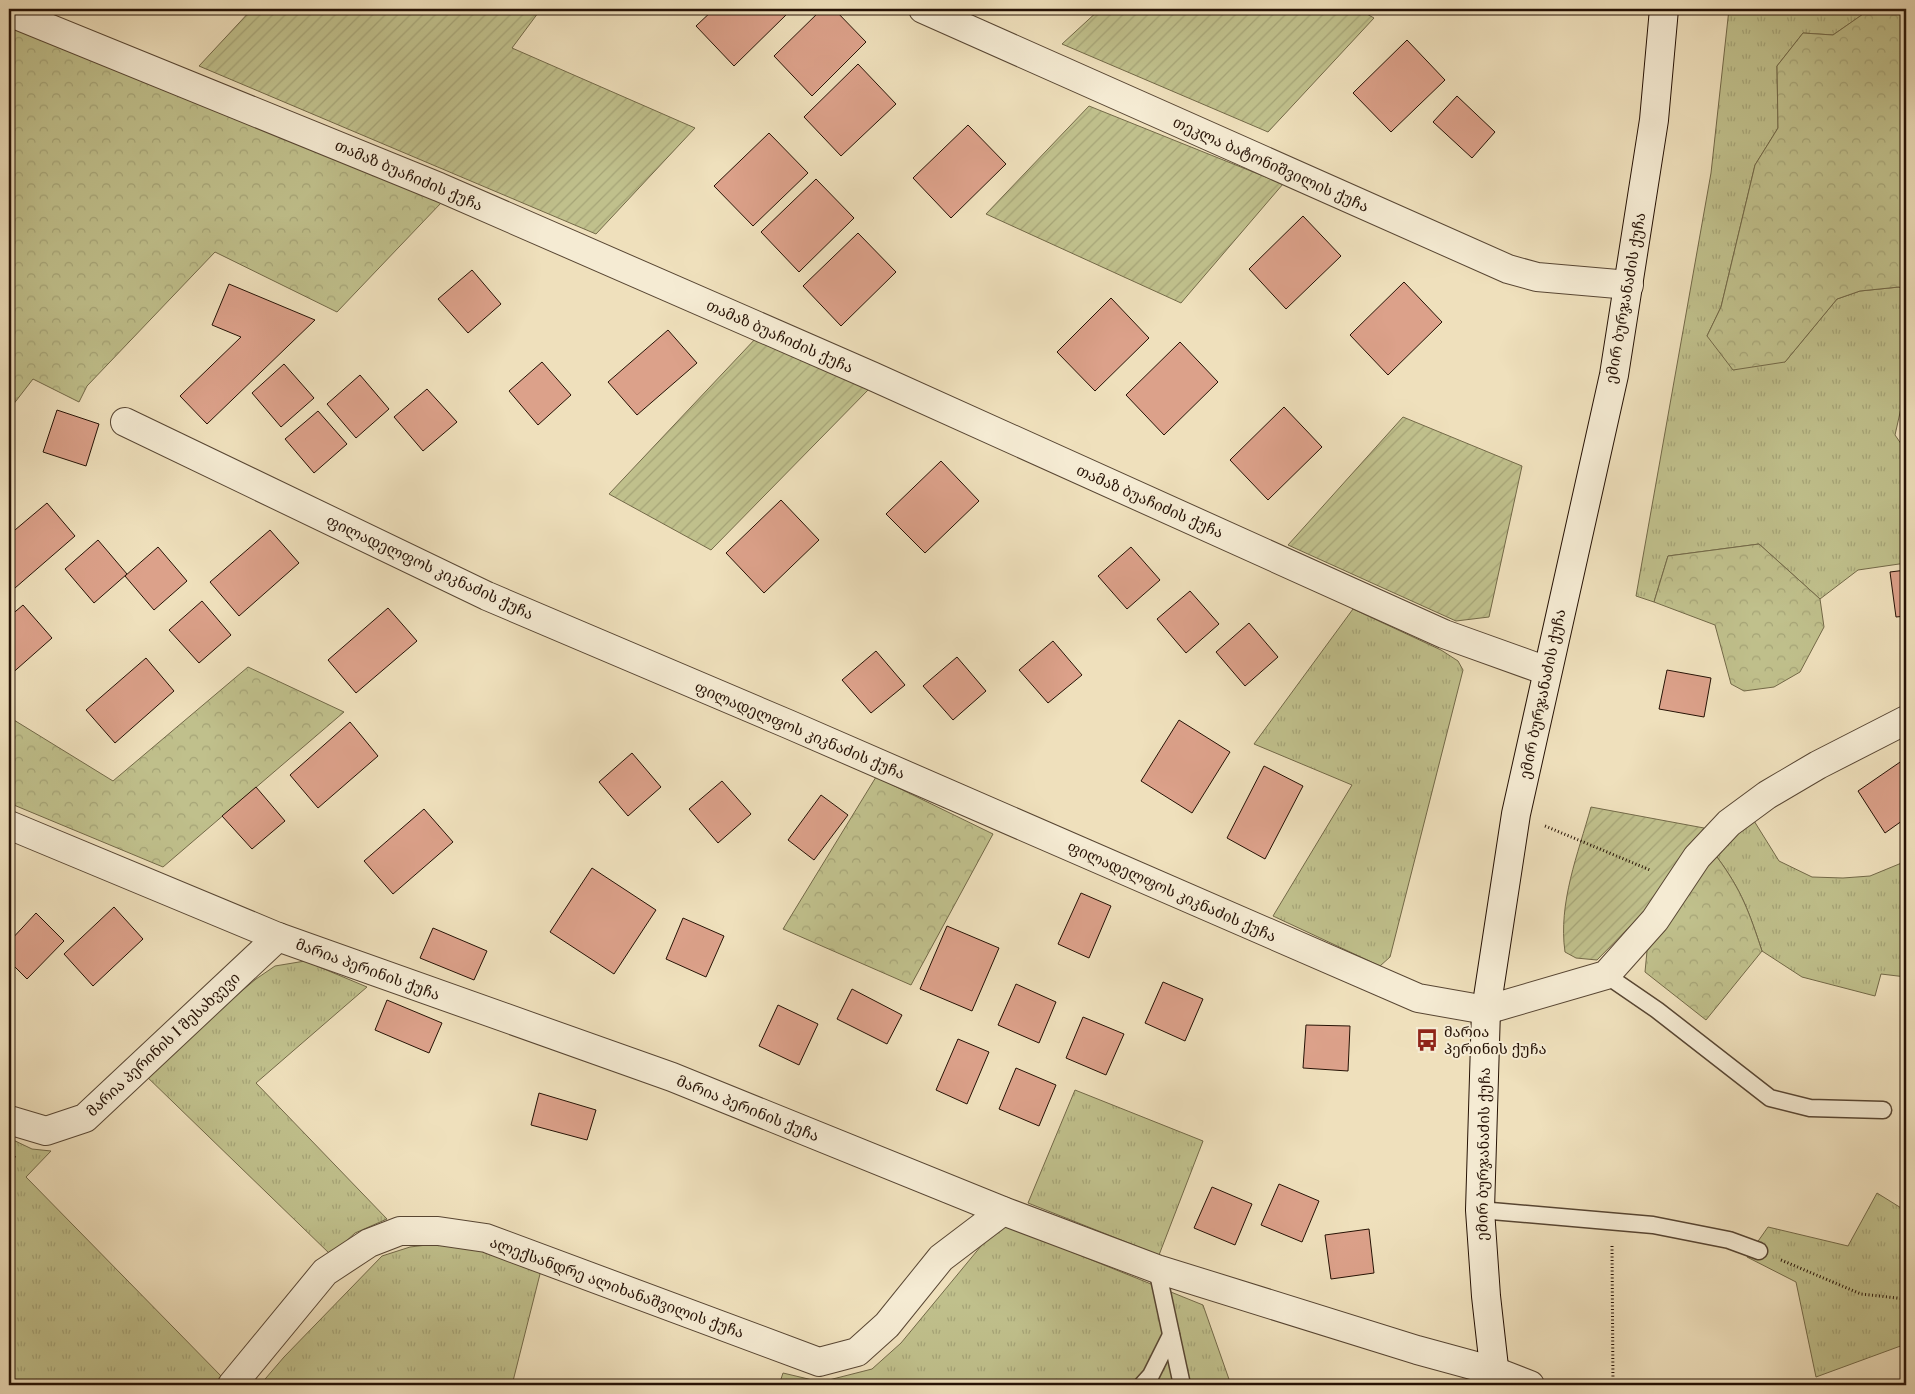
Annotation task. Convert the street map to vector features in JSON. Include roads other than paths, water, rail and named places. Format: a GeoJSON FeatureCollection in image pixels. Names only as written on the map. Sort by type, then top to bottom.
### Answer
{"type":"FeatureCollection","features":[{"type":"Feature","properties":{"kind":"street","name":"თეკლა ბატონიშვილის ქუჩა"},"geometry":{"type":"LineString","coordinates":[[923,9],[1508,269],[1537,277],[1629,285]]}},
{"type":"Feature","properties":{"kind":"street","name":"ემირ ბურჯანაძის ქუჩა"},"geometry":{"type":"LineString","coordinates":[[1490,1381],[1480,1210],[1486,1010],[1516,814],[1614,374],[1654,120],[1664,9]]}},
{"type":"Feature","properties":{"kind":"street","name":"თამაზ ბუაჩიძის ქუჩა"},"geometry":{"type":"LineString","coordinates":[[9,12],[439,187],[872,376],[1444,634],[1547,671]]}},
{"type":"Feature","properties":{"kind":"street","name":"ფილადელფოს კიკნაძის ქუჩა"},"geometry":{"type":"LineString","coordinates":[[126,422],[487,596],[788,724],[1418,998],[1486,1010]]}},
{"type":"Feature","properties":{"kind":"street"},"geometry":{"type":"LineString","coordinates":[[1486,1010],[1606,975],[1655,920],[1697,857],[1729,823],[1767,795],[1818,765],[1906,720]]}},
{"type":"Feature","properties":{"kind":"street","name":"მარია პერინის ქუჩა"},"geometry":{"type":"LineString","coordinates":[[9,826],[278,937],[672,1077],[1003,1211],[1157,1269],[1417,1350],[1490,1381],[1530,1385]]}},
{"type":"Feature","properties":{"kind":"street","name":"მარია პერინის I შესახვევი"},"geometry":{"type":"LineString","coordinates":[[9,1120],[46,1131],[85,1118],[278,937]]}},
{"type":"Feature","properties":{"kind":"street","name":"ალექსანდრე ალიხანაშვილის ქუჩა"},"geometry":{"type":"LineString","coordinates":[[232,1385],[325,1272],[369,1243],[400,1231],[438,1231],[486,1238],[819,1362],[857,1352],[886,1325],[941,1258],[1003,1211]]}},
{"type":"Feature","properties":{"kind":"lane"},"geometry":{"type":"LineString","coordinates":[[1606,975],[1657,1010],[1770,1098],[1810,1108],[1883,1110]]}},
{"type":"Feature","properties":{"kind":"lane"},"geometry":{"type":"LineString","coordinates":[[1480,1210],[1611,1223],[1653,1225],[1729,1240],[1759,1251]]}},
{"type":"Feature","properties":{"kind":"lane"},"geometry":{"type":"LineString","coordinates":[[1157,1269],[1182,1385]]}},
{"type":"Feature","properties":{"kind":"lane"},"geometry":{"type":"LineString","coordinates":[[1142,1385],[1151,1375],[1171,1335]]}},
{"type":"Feature","properties":{"kind":"place","name":"მარია პერინის ქუჩა"},"geometry":{"type":"Point","coordinates":[1427,1040]}}]}
